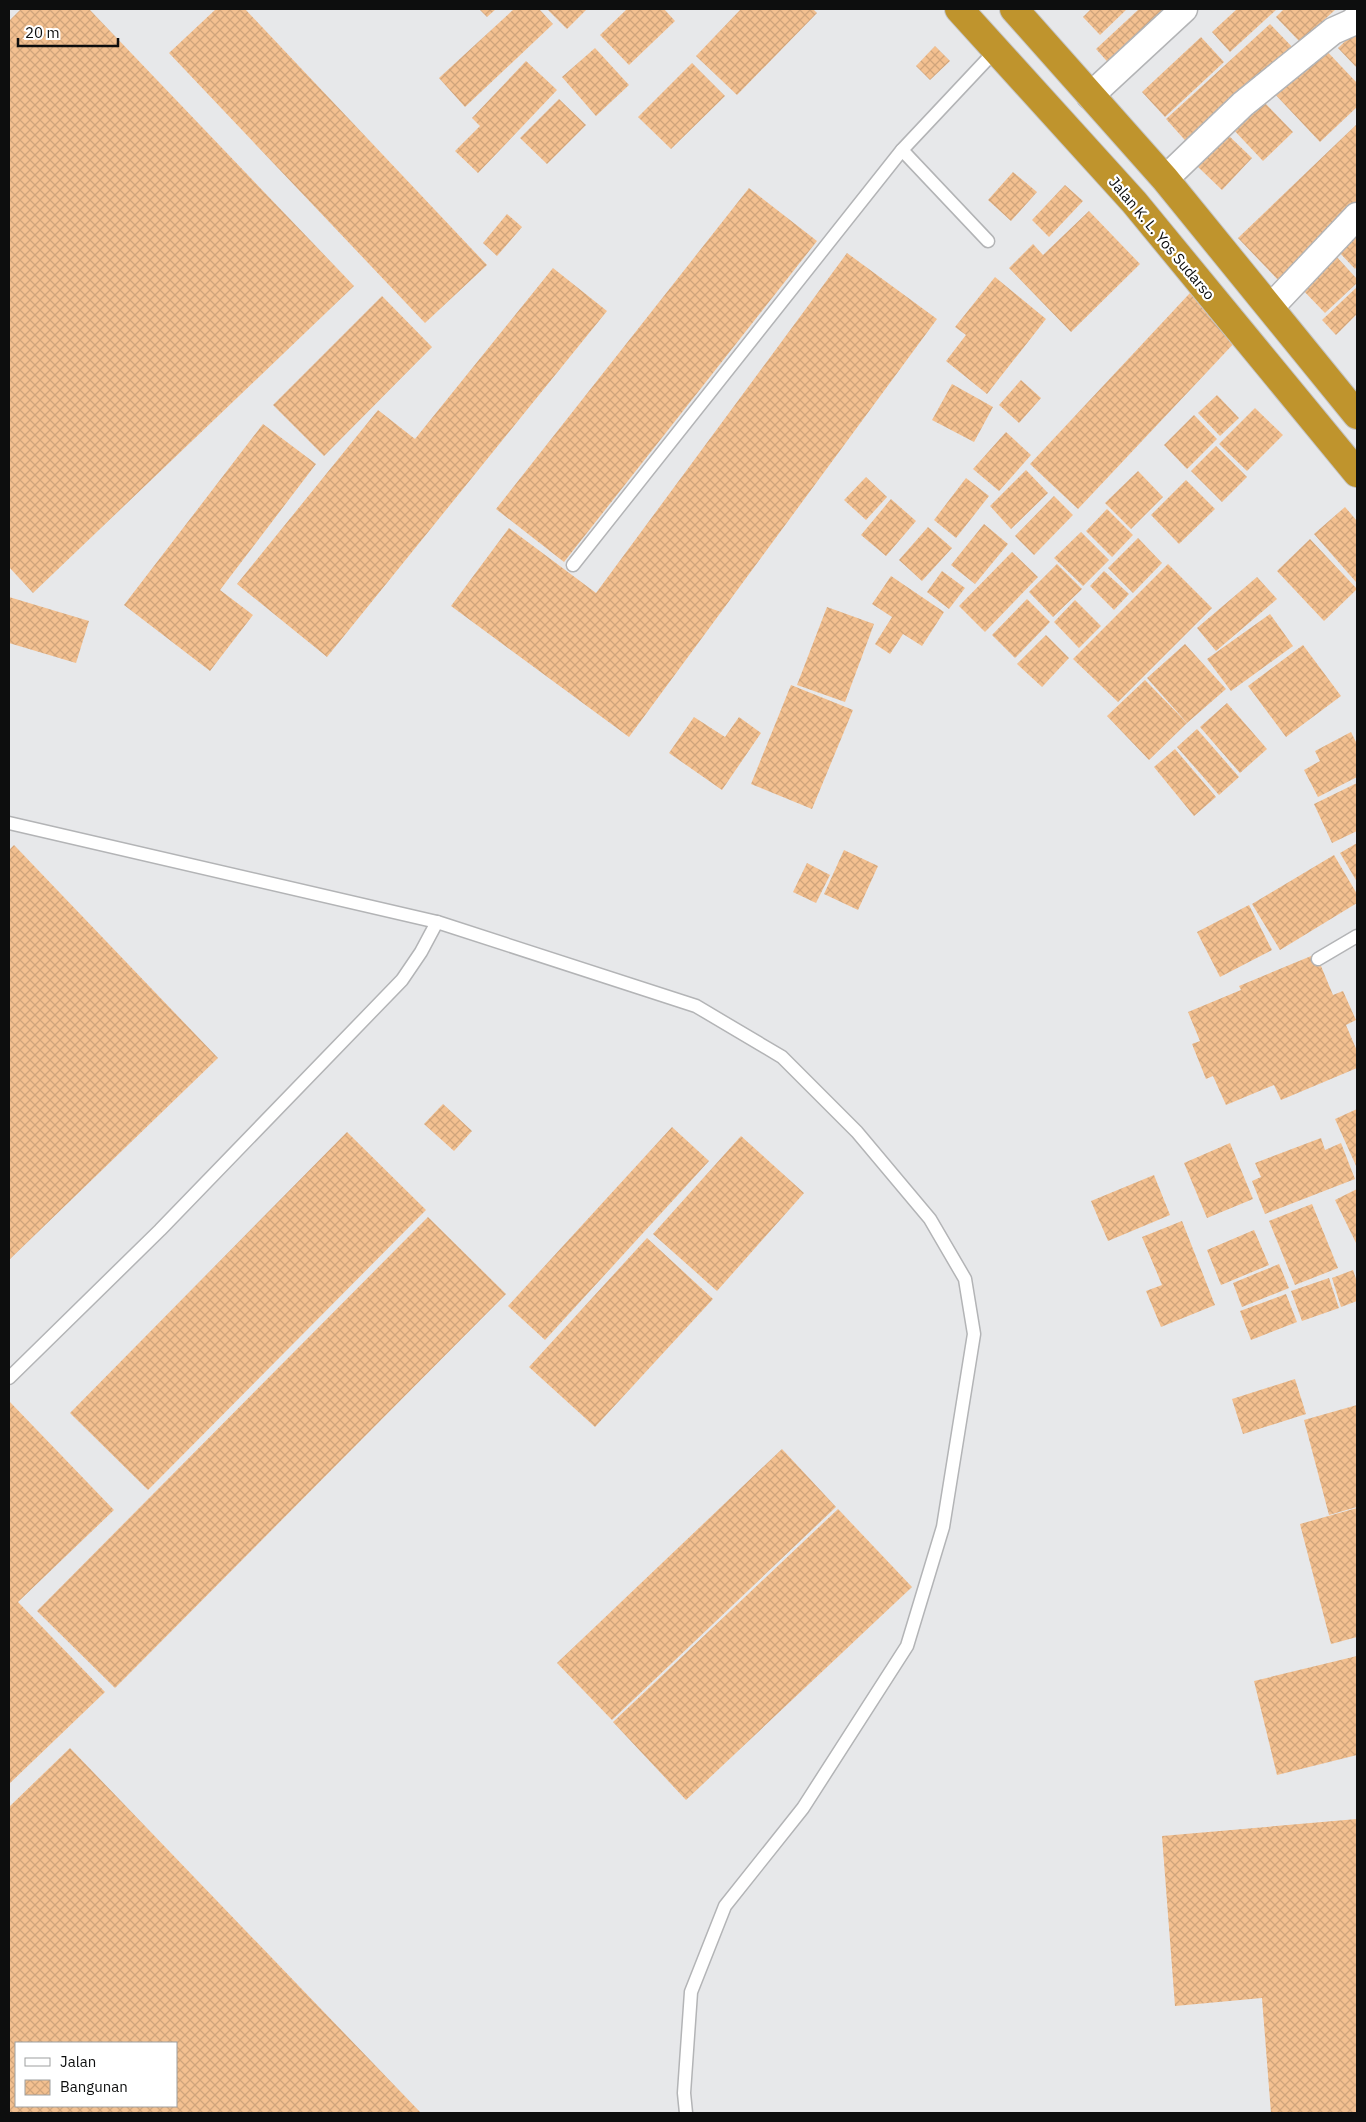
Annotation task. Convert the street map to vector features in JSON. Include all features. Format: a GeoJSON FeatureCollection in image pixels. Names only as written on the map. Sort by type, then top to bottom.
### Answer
{"type":"FeatureCollection","features":[{"type":"Feature","properties":{"kind":"highway","name":"Jalan K. L. Yos Sudarso"},"geometry":{"type":"LineString","coordinates":[[960,9],[1134,202],[1357,473]]}},
{"type":"Feature","properties":{"kind":"highway"},"geometry":{"type":"LineString","coordinates":[[1019,10],[1090,96],[1165,179],[1357,415]]}},
{"type":"Feature","properties":{"kind":"street"},"geometry":{"type":"LineString","coordinates":[[1090,96],[1184,9]]}},
{"type":"Feature","properties":{"kind":"street"},"geometry":{"type":"LineString","coordinates":[[1165,179],[1243,104],[1333,31],[1352,23],[1357,18]]}},
{"type":"Feature","properties":{"kind":"street"},"geometry":{"type":"LineString","coordinates":[[1270,308],[1357,216]]}},
{"type":"Feature","properties":{"kind":"lane"},"geometry":{"type":"LineString","coordinates":[[573,565],[902,150],[995,50]]}},
{"type":"Feature","properties":{"kind":"lane"},"geometry":{"type":"LineString","coordinates":[[902,150],[988,242]]}},
{"type":"Feature","properties":{"kind":"lane"},"geometry":{"type":"LineString","coordinates":[[9,823],[436,922],[696,1006],[782,1057],[857,1132],[930,1219],[965,1279],[974,1334],[943,1526],[907,1646],[804,1808],[725,1906],[691,1992],[684,2092],[686,2113]]}},
{"type":"Feature","properties":{"kind":"lane"},"geometry":{"type":"LineString","coordinates":[[9,1378],[160,1230],[402,980],[421,952],[436,922]]}},
{"type":"Feature","properties":{"kind":"lane"},"geometry":{"type":"LineString","coordinates":[[1318,959],[1357,936]]}},
{"type":"Feature","properties":{"kind":"building"},"geometry":{"type":"Polygon","coordinates":[[[21,9],[89,9],[354,286],[33,593],[9,567],[9,21],[21,9]]]}},
{"type":"Feature","properties":{"kind":"building"},"geometry":{"type":"Polygon","coordinates":[[[216,9],[245,9],[487,265],[425,323],[169,53],[216,9]]]}},
{"type":"Feature","properties":{"kind":"building"},"geometry":{"type":"Polygon","coordinates":[[[479,9],[496,9],[487,17],[479,9]]]}},
{"type":"Feature","properties":{"kind":"building"},"geometry":{"type":"Polygon","coordinates":[[[514,9],[539,9],[553,24],[465,107],[439,78],[514,9]]]}},
{"type":"Feature","properties":{"kind":"building"},"geometry":{"type":"Polygon","coordinates":[[[547,9],[587,9],[567,29],[547,9]]]}},
{"type":"Feature","properties":{"kind":"building"},"geometry":{"type":"Polygon","coordinates":[[[627,9],[664,9],[675,21],[629,65],[600,35],[627,9]]]}},
{"type":"Feature","properties":{"kind":"building"},"geometry":{"type":"Polygon","coordinates":[[[741,9],[813,9],[817,13],[737,95],[696,56],[741,9]]]}},
{"type":"Feature","properties":{"kind":"building"},"geometry":{"type":"Polygon","coordinates":[[[1091,9],[1127,9],[1100,35],[1083,17],[1091,9]]]}},
{"type":"Feature","properties":{"kind":"building"},"geometry":{"type":"Polygon","coordinates":[[[1139,9],[1178,9],[1114,69],[1096,49],[1139,9]]]}},
{"type":"Feature","properties":{"kind":"building"},"geometry":{"type":"Polygon","coordinates":[[[1237,9],[1277,9],[1230,52],[1212,32],[1237,9]]]}},
{"type":"Feature","properties":{"kind":"building"},"geometry":{"type":"Polygon","coordinates":[[[1284,9],[1336,9],[1300,42],[1276,17],[1284,9]]]}},
{"type":"Feature","properties":{"kind":"building"},"geometry":{"type":"Polygon","coordinates":[[[1270,24],[1297,52],[1192,148],[1166,119],[1270,24]]]}},
{"type":"Feature","properties":{"kind":"building"},"geometry":{"type":"Polygon","coordinates":[[[1357,30],[1357,68],[1338,48],[1357,30]]]}},
{"type":"Feature","properties":{"kind":"building"},"geometry":{"type":"Polygon","coordinates":[[[1201,37],[1224,62],[1165,117],[1142,92],[1201,37]]]}},
{"type":"Feature","properties":{"kind":"building"},"geometry":{"type":"Polygon","coordinates":[[[1321,45],[1357,83],[1357,107],[1320,142],[1272,91],[1321,45]]]}},
{"type":"Feature","properties":{"kind":"building"},"geometry":{"type":"Polygon","coordinates":[[[935,46],[950,61],[930,80],[916,66],[935,46]]]}},
{"type":"Feature","properties":{"kind":"building"},"geometry":{"type":"Polygon","coordinates":[[[595,48],[629,85],[596,116],[562,77],[595,48]]]}},
{"type":"Feature","properties":{"kind":"building"},"geometry":{"type":"Polygon","coordinates":[[[526,61],[557,90],[478,173],[455,151],[480,126],[472,118],[526,61]]]}},
{"type":"Feature","properties":{"kind":"building"},"geometry":{"type":"Polygon","coordinates":[[[692,63],[725,96],[671,149],[638,117],[692,63]]]}},
{"type":"Feature","properties":{"kind":"building"},"geometry":{"type":"Polygon","coordinates":[[[559,99],[586,125],[547,164],[520,138],[559,99]]]}},
{"type":"Feature","properties":{"kind":"building"},"geometry":{"type":"Polygon","coordinates":[[[1262,100],[1293,132],[1263,161],[1232,128],[1262,100]]]}},
{"type":"Feature","properties":{"kind":"building"},"geometry":{"type":"Polygon","coordinates":[[[1357,124],[1357,210],[1281,283],[1238,238],[1357,124]]]}},
{"type":"Feature","properties":{"kind":"building"},"geometry":{"type":"Polygon","coordinates":[[[1226,133],[1252,158],[1222,190],[1195,164],[1226,133]]]}},
{"type":"Feature","properties":{"kind":"building"},"geometry":{"type":"Polygon","coordinates":[[[1013,172],[1037,192],[1011,221],[988,200],[1013,172]]]}},
{"type":"Feature","properties":{"kind":"building"},"geometry":{"type":"Polygon","coordinates":[[[1065,185],[1083,201],[1049,237],[1032,220],[1065,185]]]}},
{"type":"Feature","properties":{"kind":"building"},"geometry":{"type":"Polygon","coordinates":[[[749,188],[817,241],[564,562],[496,509],[749,188]]]}},
{"type":"Feature","properties":{"kind":"building"},"geometry":{"type":"Polygon","coordinates":[[[1089,211],[1140,264],[1071,332],[1009,268],[1033,244],[1043,255],[1089,211]]]}},
{"type":"Feature","properties":{"kind":"building"},"geometry":{"type":"Polygon","coordinates":[[[507,214],[522,227],[497,256],[483,243],[507,214]]]}},
{"type":"Feature","properties":{"kind":"building"},"geometry":{"type":"Polygon","coordinates":[[[1357,234],[1357,266],[1355,269],[1338,251],[1357,234]]]}},
{"type":"Feature","properties":{"kind":"building"},"geometry":{"type":"Polygon","coordinates":[[[847,253],[937,319],[629,737],[451,606],[509,528],[596,593],[847,253]]]}},
{"type":"Feature","properties":{"kind":"building"},"geometry":{"type":"Polygon","coordinates":[[[1335,255],[1357,279],[1357,283],[1325,313],[1300,287],[1335,255]]]}},
{"type":"Feature","properties":{"kind":"building"},"geometry":{"type":"Polygon","coordinates":[[[553,268],[607,311],[327,657],[237,584],[378,410],[415,439],[553,268]]]}},
{"type":"Feature","properties":{"kind":"building"},"geometry":{"type":"Polygon","coordinates":[[[995,277],[1046,319],[987,394],[946,361],[966,335],[955,327],[995,277]]]}},
{"type":"Feature","properties":{"kind":"building"},"geometry":{"type":"Polygon","coordinates":[[[1357,287],[1357,314],[1336,335],[1322,320],[1357,287]]]}},
{"type":"Feature","properties":{"kind":"building"},"geometry":{"type":"Polygon","coordinates":[[[1190,293],[1238,339],[1078,509],[1030,464],[1190,293]]]}},
{"type":"Feature","properties":{"kind":"building"},"geometry":{"type":"Polygon","coordinates":[[[382,296],[432,347],[324,456],[273,405],[382,296]]]}},
{"type":"Feature","properties":{"kind":"building"},"geometry":{"type":"Polygon","coordinates":[[[1021,380],[1041,398],[1019,423],[999,405],[1021,380]]]}},
{"type":"Feature","properties":{"kind":"building"},"geometry":{"type":"Polygon","coordinates":[[[952,384],[993,407],[974,442],[932,420],[952,384]]]}},
{"type":"Feature","properties":{"kind":"building"},"geometry":{"type":"Polygon","coordinates":[[[1217,395],[1239,418],[1220,436],[1198,413],[1217,395]]]}},
{"type":"Feature","properties":{"kind":"building"},"geometry":{"type":"Polygon","coordinates":[[[1255,408],[1283,435],[1247,471],[1219,444],[1255,408]]]}},
{"type":"Feature","properties":{"kind":"building"},"geometry":{"type":"Polygon","coordinates":[[[1194,415],[1217,439],[1187,469],[1164,445],[1194,415]]]}},
{"type":"Feature","properties":{"kind":"building"},"geometry":{"type":"Polygon","coordinates":[[[263,424],[316,464],[220,590],[253,615],[210,671],[124,605],[263,424]]]}},
{"type":"Feature","properties":{"kind":"building"},"geometry":{"type":"Polygon","coordinates":[[[1006,432],[1031,455],[999,491],[973,469],[1006,432]]]}},
{"type":"Feature","properties":{"kind":"building"},"geometry":{"type":"Polygon","coordinates":[[[1216,446],[1247,477],[1222,502],[1191,471],[1216,446]]]}},
{"type":"Feature","properties":{"kind":"building"},"geometry":{"type":"Polygon","coordinates":[[[1026,470],[1048,493],[1011,529],[990,506],[1026,470]]]}},
{"type":"Feature","properties":{"kind":"building"},"geometry":{"type":"Polygon","coordinates":[[[1138,471],[1163,497],[1131,529],[1105,503],[1138,471]]]}},
{"type":"Feature","properties":{"kind":"building"},"geometry":{"type":"Polygon","coordinates":[[[866,477],[887,497],[866,520],[844,500],[866,477]]]}},
{"type":"Feature","properties":{"kind":"building"},"geometry":{"type":"Polygon","coordinates":[[[966,478],[989,496],[956,538],[934,520],[966,478]]]}},
{"type":"Feature","properties":{"kind":"building"},"geometry":{"type":"Polygon","coordinates":[[[1186,480],[1215,509],[1179,544],[1151,515],[1186,480]]]}},
{"type":"Feature","properties":{"kind":"building"},"geometry":{"type":"Polygon","coordinates":[[[1054,496],[1073,515],[1034,555],[1015,536],[1054,496]]]}},
{"type":"Feature","properties":{"kind":"building"},"geometry":{"type":"Polygon","coordinates":[[[891,499],[916,521],[886,556],[861,535],[891,499]]]}},
{"type":"Feature","properties":{"kind":"building"},"geometry":{"type":"Polygon","coordinates":[[[1345,507],[1357,521],[1356,582],[1314,534],[1345,507]]]}},
{"type":"Feature","properties":{"kind":"building"},"geometry":{"type":"Polygon","coordinates":[[[1107,509],[1133,535],[1112,557],[1086,531],[1107,509]]]}},
{"type":"Feature","properties":{"kind":"building"},"geometry":{"type":"Polygon","coordinates":[[[984,524],[1008,544],[975,584],[951,565],[984,524]]]}},
{"type":"Feature","properties":{"kind":"building"},"geometry":{"type":"Polygon","coordinates":[[[928,527],[952,548],[922,581],[899,560],[928,527]]]}},
{"type":"Feature","properties":{"kind":"building"},"geometry":{"type":"Polygon","coordinates":[[[1081,532],[1109,560],[1083,586],[1054,558],[1081,532]]]}},
{"type":"Feature","properties":{"kind":"building"},"geometry":{"type":"Polygon","coordinates":[[[1138,538],[1162,563],[1133,593],[1108,568],[1138,538]]]}},
{"type":"Feature","properties":{"kind":"building"},"geometry":{"type":"Polygon","coordinates":[[[1310,539],[1357,589],[1324,621],[1277,571],[1310,539]]]}},
{"type":"Feature","properties":{"kind":"building"},"geometry":{"type":"Polygon","coordinates":[[[1012,552],[1038,577],[985,632],[959,606],[1012,552]]]}},
{"type":"Feature","properties":{"kind":"building"},"geometry":{"type":"Polygon","coordinates":[[[1057,564],[1082,589],[1053,617],[1029,592],[1057,564]]]}},
{"type":"Feature","properties":{"kind":"building"},"geometry":{"type":"Polygon","coordinates":[[[1168,564],[1212,608],[1118,702],[1073,659],[1168,564]]]}},
{"type":"Feature","properties":{"kind":"building"},"geometry":{"type":"Polygon","coordinates":[[[942,571],[965,588],[949,609],[927,592],[942,571]]]}},
{"type":"Feature","properties":{"kind":"building"},"geometry":{"type":"Polygon","coordinates":[[[1104,571],[1129,594],[1114,610],[1090,586],[1104,571]]]}},
{"type":"Feature","properties":{"kind":"building"},"geometry":{"type":"Polygon","coordinates":[[[891,576],[944,612],[922,646],[903,634],[890,654],[875,644],[892,617],[872,604],[891,576]]]}},
{"type":"Feature","properties":{"kind":"building"},"geometry":{"type":"Polygon","coordinates":[[[1257,577],[1277,599],[1216,651],[1197,628],[1257,577]]]}},
{"type":"Feature","properties":{"kind":"building"},"geometry":{"type":"Polygon","coordinates":[[[9,597],[89,621],[76,663],[9,643],[9,597]]]}},
{"type":"Feature","properties":{"kind":"building"},"geometry":{"type":"Polygon","coordinates":[[[1027,599],[1050,622],[1015,658],[992,635],[1027,599]]]}},
{"type":"Feature","properties":{"kind":"building"},"geometry":{"type":"Polygon","coordinates":[[[1075,600],[1101,626],[1079,648],[1054,622],[1075,600]]]}},
{"type":"Feature","properties":{"kind":"building"},"geometry":{"type":"Polygon","coordinates":[[[827,607],[874,624],[845,702],[797,685],[827,607]]]}},
{"type":"Feature","properties":{"kind":"building"},"geometry":{"type":"Polygon","coordinates":[[[1270,614],[1293,646],[1231,691],[1207,659],[1270,614]]]}},
{"type":"Feature","properties":{"kind":"building"},"geometry":{"type":"Polygon","coordinates":[[[1046,635],[1069,658],[1042,687],[1017,664],[1046,635]]]}},
{"type":"Feature","properties":{"kind":"building"},"geometry":{"type":"Polygon","coordinates":[[[1185,644],[1226,689],[1187,723],[1147,678],[1185,644]]]}},
{"type":"Feature","properties":{"kind":"building"},"geometry":{"type":"Polygon","coordinates":[[[1303,645],[1341,696],[1286,737],[1248,686],[1303,645]]]}},
{"type":"Feature","properties":{"kind":"building"},"geometry":{"type":"Polygon","coordinates":[[[1145,680],[1187,723],[1149,760],[1107,716],[1145,680]]]}},
{"type":"Feature","properties":{"kind":"building"},"geometry":{"type":"Polygon","coordinates":[[[791,685],[853,710],[812,809],[751,784],[791,685]]]}},
{"type":"Feature","properties":{"kind":"building"},"geometry":{"type":"Polygon","coordinates":[[[1227,703],[1267,749],[1240,773],[1200,727],[1227,703]]]}},
{"type":"Feature","properties":{"kind":"building"},"geometry":{"type":"Polygon","coordinates":[[[694,717],[725,737],[739,717],[761,733],[722,790],[669,753],[694,717]]]}},
{"type":"Feature","properties":{"kind":"building"},"geometry":{"type":"Polygon","coordinates":[[[1197,729],[1239,777],[1219,795],[1177,747],[1197,729]]]}},
{"type":"Feature","properties":{"kind":"building"},"geometry":{"type":"Polygon","coordinates":[[[1351,732],[1357,744],[1357,777],[1318,797],[1304,770],[1320,761],[1315,751],[1351,732]]]}},
{"type":"Feature","properties":{"kind":"building"},"geometry":{"type":"Polygon","coordinates":[[[1175,749],[1216,797],[1194,816],[1154,767],[1175,749]]]}},
{"type":"Feature","properties":{"kind":"building"},"geometry":{"type":"Polygon","coordinates":[[[1357,783],[1357,831],[1332,843],[1314,804],[1357,783]]]}},
{"type":"Feature","properties":{"kind":"building"},"geometry":{"type":"Polygon","coordinates":[[[1357,843],[1357,882],[1340,853],[1357,843]]]}},
{"type":"Feature","properties":{"kind":"building"},"geometry":{"type":"Polygon","coordinates":[[[14,845],[218,1058],[9,1260],[9,850],[14,845]]]}},
{"type":"Feature","properties":{"kind":"building"},"geometry":{"type":"Polygon","coordinates":[[[844,850],[878,866],[858,910],[824,894],[844,850]]]}},
{"type":"Feature","properties":{"kind":"building"},"geometry":{"type":"Polygon","coordinates":[[[1334,855],[1357,894],[1357,903],[1280,950],[1252,904],[1334,855]]]}},
{"type":"Feature","properties":{"kind":"building"},"geometry":{"type":"Polygon","coordinates":[[[807,863],[830,875],[816,903],[793,892],[807,863]]]}},
{"type":"Feature","properties":{"kind":"building"},"geometry":{"type":"Polygon","coordinates":[[[1249,905],[1272,950],[1220,977],[1197,932],[1249,905]]]}},
{"type":"Feature","properties":{"kind":"building"},"geometry":{"type":"Polygon","coordinates":[[[1316,954],[1333,995],[1343,991],[1356,1020],[1346,1025],[1357,1051],[1357,1068],[1281,1100],[1274,1085],[1226,1105],[1213,1076],[1206,1079],[1192,1044],[1200,1041],[1188,1012],[1241,990],[1239,986],[1316,954]]]}},
{"type":"Feature","properties":{"kind":"building"},"geometry":{"type":"Polygon","coordinates":[[[443,1104],[472,1131],[454,1151],[424,1124],[443,1104]]]}},
{"type":"Feature","properties":{"kind":"building"},"geometry":{"type":"Polygon","coordinates":[[[1357,1109],[1357,1168],[1335,1119],[1357,1109]]]}},
{"type":"Feature","properties":{"kind":"building"},"geometry":{"type":"Polygon","coordinates":[[[672,1127],[709,1161],[545,1340],[508,1306],[672,1127]]]}},
{"type":"Feature","properties":{"kind":"building"},"geometry":{"type":"Polygon","coordinates":[[[347,1132],[426,1210],[148,1490],[70,1413],[347,1132]]]}},
{"type":"Feature","properties":{"kind":"building"},"geometry":{"type":"Polygon","coordinates":[[[741,1136],[804,1193],[717,1291],[653,1234],[741,1136]]]}},
{"type":"Feature","properties":{"kind":"building"},"geometry":{"type":"Polygon","coordinates":[[[1321,1138],[1325,1150],[1341,1143],[1355,1179],[1265,1214],[1252,1181],[1261,1177],[1255,1163],[1321,1138]]]}},
{"type":"Feature","properties":{"kind":"building"},"geometry":{"type":"Polygon","coordinates":[[[1230,1143],[1253,1199],[1207,1218],[1184,1163],[1230,1143]]]}},
{"type":"Feature","properties":{"kind":"building"},"geometry":{"type":"Polygon","coordinates":[[[1154,1175],[1170,1215],[1108,1241],[1091,1201],[1154,1175]]]}},
{"type":"Feature","properties":{"kind":"building"},"geometry":{"type":"Polygon","coordinates":[[[1357,1189],[1357,1245],[1335,1200],[1357,1189]]]}},
{"type":"Feature","properties":{"kind":"building"},"geometry":{"type":"Polygon","coordinates":[[[1312,1204],[1338,1268],[1295,1285],[1269,1221],[1312,1204]]]}},
{"type":"Feature","properties":{"kind":"building"},"geometry":{"type":"Polygon","coordinates":[[[428,1217],[506,1294],[115,1688],[37,1611],[428,1217]]]}},
{"type":"Feature","properties":{"kind":"building"},"geometry":{"type":"Polygon","coordinates":[[[1182,1221],[1215,1305],[1161,1327],[1146,1291],[1162,1285],[1142,1237],[1182,1221]]]}},
{"type":"Feature","properties":{"kind":"building"},"geometry":{"type":"Polygon","coordinates":[[[1254,1230],[1269,1265],[1221,1285],[1207,1250],[1254,1230]]]}},
{"type":"Feature","properties":{"kind":"building"},"geometry":{"type":"Polygon","coordinates":[[[647,1238],[713,1299],[595,1427],[529,1367],[647,1238]]]}},
{"type":"Feature","properties":{"kind":"building"},"geometry":{"type":"Polygon","coordinates":[[[1279,1264],[1289,1288],[1242,1307],[1233,1283],[1279,1264]]]}},
{"type":"Feature","properties":{"kind":"building"},"geometry":{"type":"Polygon","coordinates":[[[1353,1270],[1357,1282],[1357,1301],[1341,1307],[1332,1278],[1353,1270]]]}},
{"type":"Feature","properties":{"kind":"building"},"geometry":{"type":"Polygon","coordinates":[[[1329,1278],[1339,1308],[1302,1321],[1291,1291],[1329,1278]]]}},
{"type":"Feature","properties":{"kind":"building"},"geometry":{"type":"Polygon","coordinates":[[[1286,1294],[1297,1322],[1251,1340],[1240,1311],[1286,1294]]]}},
{"type":"Feature","properties":{"kind":"building"},"geometry":{"type":"Polygon","coordinates":[[[1295,1379],[1306,1414],[1243,1434],[1232,1399],[1295,1379]]]}},
{"type":"Feature","properties":{"kind":"building"},"geometry":{"type":"Polygon","coordinates":[[[9,1401],[114,1510],[18,1602],[105,1692],[9,1784],[9,1401]]]}},
{"type":"Feature","properties":{"kind":"building"},"geometry":{"type":"Polygon","coordinates":[[[1357,1405],[1357,1507],[1329,1515],[1304,1420],[1357,1405]]]}},
{"type":"Feature","properties":{"kind":"building"},"geometry":{"type":"Polygon","coordinates":[[[782,1449],[836,1507],[612,1720],[557,1663],[782,1449]]]}},
{"type":"Feature","properties":{"kind":"building"},"geometry":{"type":"Polygon","coordinates":[[[1357,1508],[1357,1637],[1331,1644],[1300,1524],[1357,1508]]]}},
{"type":"Feature","properties":{"kind":"building"},"geometry":{"type":"Polygon","coordinates":[[[838,1509],[912,1587],[686,1800],[613,1722],[838,1509]]]}},
{"type":"Feature","properties":{"kind":"building"},"geometry":{"type":"Polygon","coordinates":[[[1357,1656],[1357,1755],[1277,1775],[1254,1681],[1357,1656]]]}},
{"type":"Feature","properties":{"kind":"building"},"geometry":{"type":"Polygon","coordinates":[[[70,1748],[421,2113],[9,2113],[9,1807],[70,1748]]]}},
{"type":"Feature","properties":{"kind":"building"},"geometry":{"type":"Polygon","coordinates":[[[1357,1819],[1357,2113],[1271,2113],[1262,1998],[1175,2006],[1162,1836],[1357,1819]]]}}]}
